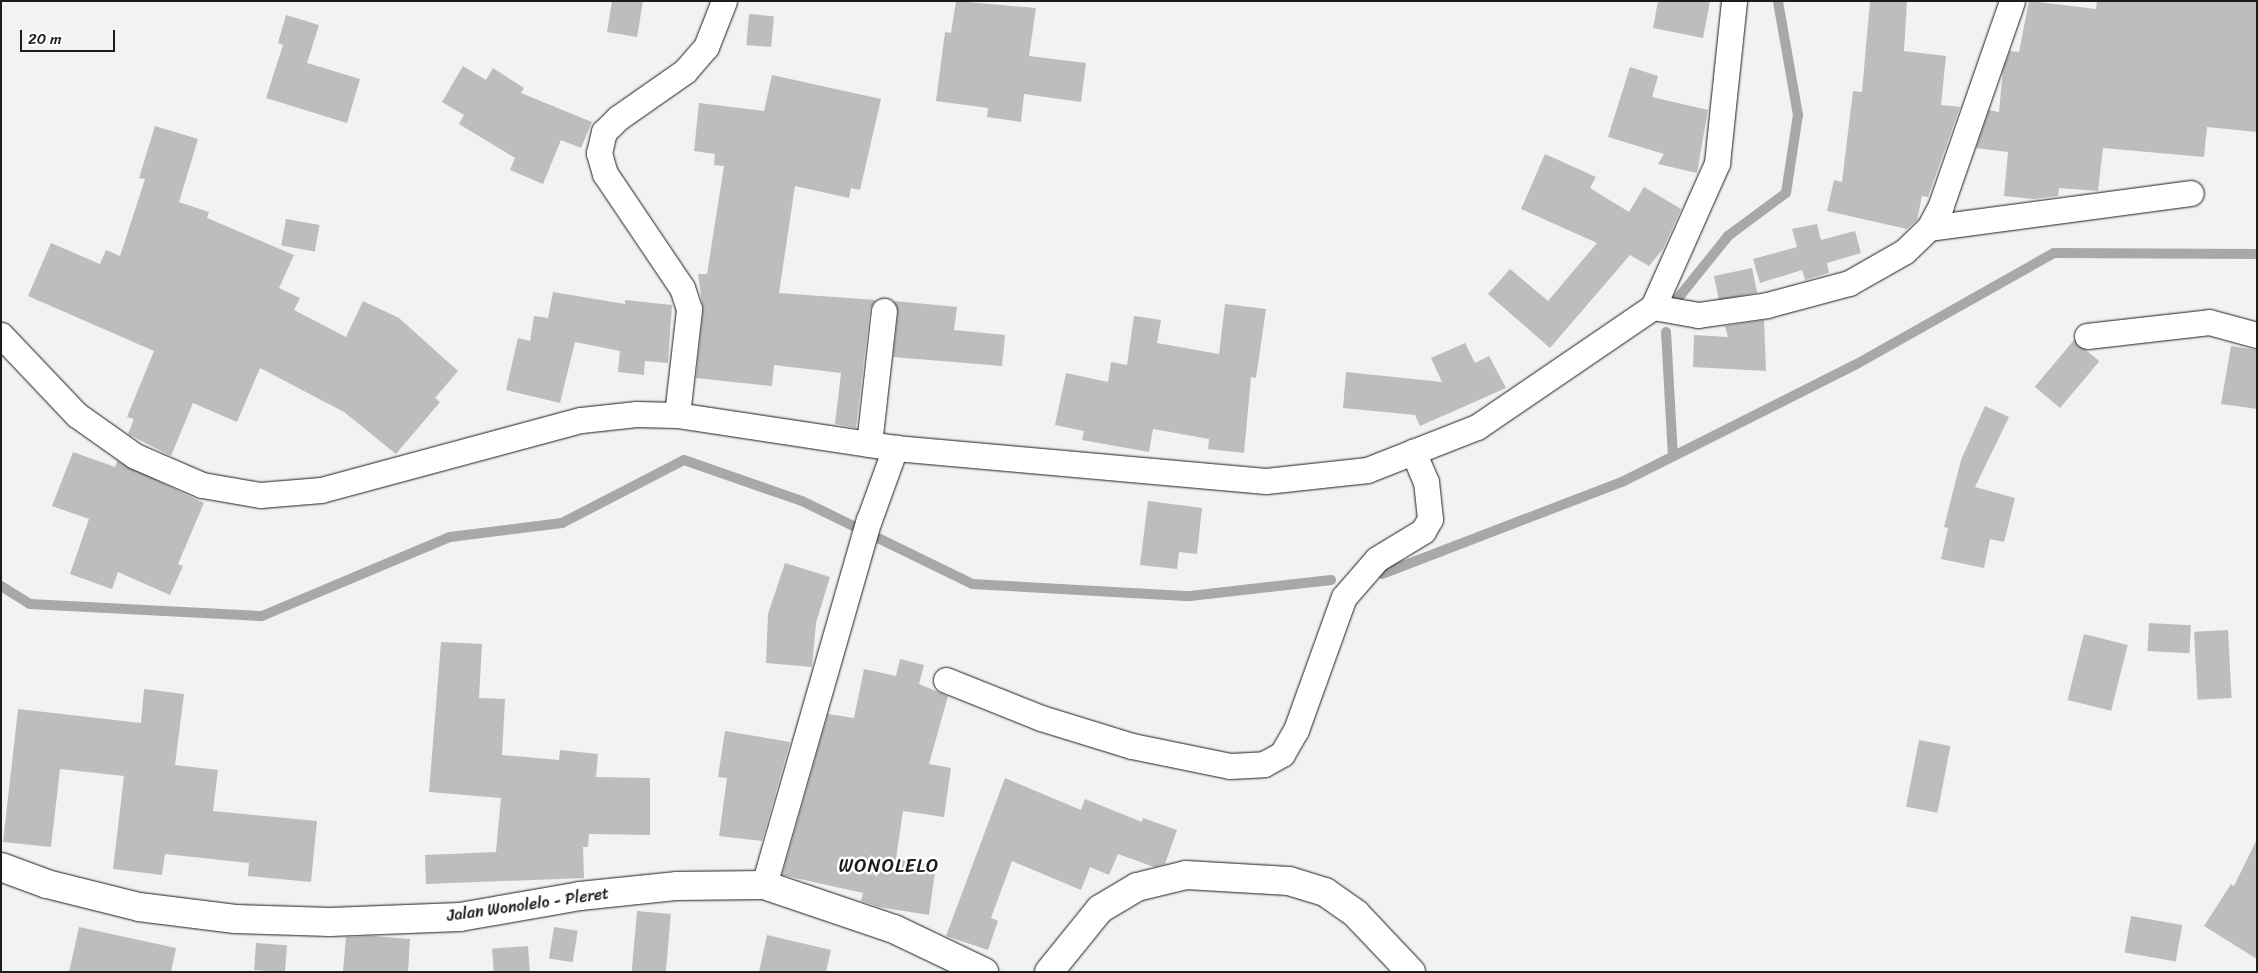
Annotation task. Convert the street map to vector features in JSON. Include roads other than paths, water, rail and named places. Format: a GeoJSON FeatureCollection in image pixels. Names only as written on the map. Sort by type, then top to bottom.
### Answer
{"type":"FeatureCollection","features":[{"type":"Feature","properties":{"kind":"main road","name":"Jalan Wonolelo - Pleret"},"geometry":{"type":"LineString","coordinates":[[1,867],[47,884],[139,907],[235,919],[330,922],[460,917],[580,896],[678,886],[764,886],[894,929],[984,972]]}},
{"type":"Feature","properties":{"kind":"main road"},"geometry":{"type":"LineString","coordinates":[[1049,972],[1100,908],[1137,887],[1186,875],[1289,881],[1325,892],[1356,914],[1411,972]]}},
{"type":"Feature","properties":{"kind":"street"},"geometry":{"type":"LineString","coordinates":[[678,415],[689,309],[682,288],[606,174],[599,153],[604,132],[618,118],[685,71],[706,47],[724,1]]}},
{"type":"Feature","properties":{"kind":"street"},"geometry":{"type":"LineString","coordinates":[[1,335],[77,415],[134,456],[202,485],[260,495],[321,490],[581,420],[678,415],[895,448],[1266,481],[1367,470],[1477,427],[1653,307],[1717,163],[1734,1]]}},
{"type":"Feature","properties":{"kind":"street"},"geometry":{"type":"LineString","coordinates":[[1653,307],[1698,315],[1718,312],[1849,282],[1905,251],[1929,228],[2012,1]]}},
{"type":"Feature","properties":{"kind":"street"},"geometry":{"type":"LineString","coordinates":[[1929,228],[2191,193]]}},
{"type":"Feature","properties":{"kind":"street"},"geometry":{"type":"LineString","coordinates":[[870,444],[884,310]]}},
{"type":"Feature","properties":{"kind":"street"},"geometry":{"type":"LineString","coordinates":[[2087,336],[2210,322],[2257,335]]}},
{"type":"Feature","properties":{"kind":"street"},"geometry":{"type":"LineString","coordinates":[[764,886],[846,608],[869,520],[895,448]]}},
{"type":"Feature","properties":{"kind":"street"},"geometry":{"type":"LineString","coordinates":[[946,680],[1041,718],[1132,746],[1230,766],[1264,764],[1282,754],[1296,730],[1333,620],[1349,590],[1376,559],[1423,530],[1430,519],[1426,482],[1413,452]]}},
{"type":"Feature","properties":{"kind":"waterway"},"geometry":{"type":"LineString","coordinates":[[1675,302],[1728,236],[1786,193],[1798,115],[1778,1]]}},
{"type":"Feature","properties":{"kind":"waterway"},"geometry":{"type":"LineString","coordinates":[[1382,574],[1622,482],[1855,365],[2054,253],[2257,254]]}},
{"type":"Feature","properties":{"kind":"waterway"},"geometry":{"type":"LineString","coordinates":[[1666,332],[1673,456]]}},
{"type":"Feature","properties":{"kind":"waterway"},"geometry":{"type":"LineString","coordinates":[[1,586],[30,604],[262,616],[450,537],[562,523],[684,460],[802,501],[972,584],[1190,596],[1331,580]]}},
{"type":"Feature","properties":{"kind":"district","name":"WONOLELO"},"geometry":{"type":"Point","coordinates":[889,866]}}]}
